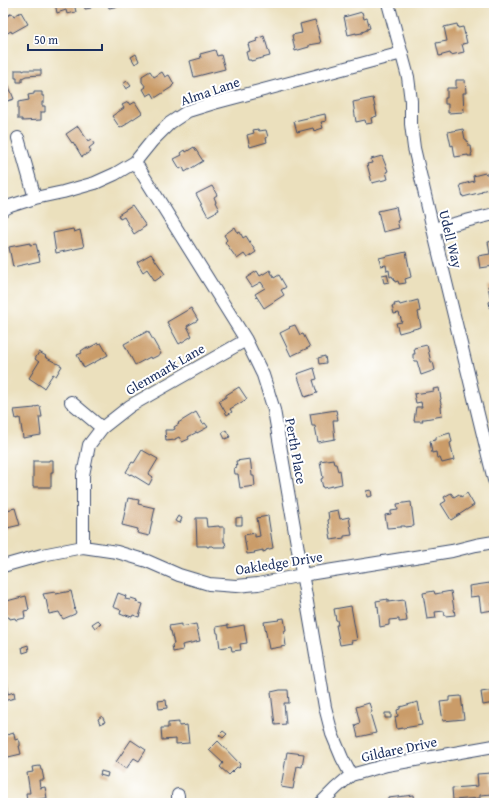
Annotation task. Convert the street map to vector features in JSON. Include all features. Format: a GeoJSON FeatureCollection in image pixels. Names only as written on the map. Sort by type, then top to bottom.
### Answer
{"type":"FeatureCollection","features":[{"type":"Feature","properties":{"kind":"street","name":"Udell Way"},"geometry":{"type":"LineString","coordinates":[[388,3],[408,77],[414,148],[494,480]]}},
{"type":"Feature","properties":{"kind":"street","name":"Alma Lane"},"geometry":{"type":"LineString","coordinates":[[3,210],[10,206],[35,198],[64,192],[95,183],[115,174],[135,162],[152,141],[170,123],[188,111],[402,53]]}},
{"type":"Feature","properties":{"kind":"street"},"geometry":{"type":"LineString","coordinates":[[18,138],[35,198]]}},
{"type":"Feature","properties":{"kind":"street","name":"Perth Place"},"geometry":{"type":"LineString","coordinates":[[135,162],[246,340],[263,375],[274,410],[325,707],[332,734],[351,775]]}},
{"type":"Feature","properties":{"kind":"street"},"geometry":{"type":"LineString","coordinates":[[433,228],[494,214]]}},
{"type":"Feature","properties":{"kind":"street","name":"Glenmark Lane"},"geometry":{"type":"LineString","coordinates":[[83,547],[83,475],[89,445],[102,428],[130,406],[246,340]]}},
{"type":"Feature","properties":{"kind":"street"},"geometry":{"type":"LineString","coordinates":[[71,402],[102,428]]}},
{"type":"Feature","properties":{"kind":"street","name":"Oakledge Drive"},"geometry":{"type":"LineString","coordinates":[[3,566],[42,555],[83,547],[117,552],[147,561],[179,576],[209,584],[236,586],[258,584],[302,575],[452,551],[494,542]]}},
{"type":"Feature","properties":{"kind":"street","name":"Gildare Drive"},"geometry":{"type":"LineString","coordinates":[[321,803],[351,775],[387,765],[494,746]]}},
{"type":"Feature","properties":{"kind":"building"},"geometry":{"type":"Polygon","coordinates":[[[55,3],[74,3],[76,12],[67,14],[66,10],[57,13],[55,3]]]}},
{"type":"Feature","properties":{"kind":"building"},"geometry":{"type":"Polygon","coordinates":[[[90,3],[91,8],[85,9],[84,4],[90,3]]]}},
{"type":"Feature","properties":{"kind":"building"},"geometry":{"type":"Polygon","coordinates":[[[108,3],[128,3],[128,4],[109,8],[108,3]]]}},
{"type":"Feature","properties":{"kind":"building"},"geometry":{"type":"Polygon","coordinates":[[[21,12],[28,24],[12,33],[11,31],[4,35],[3,25],[6,23],[4,18],[12,13],[14,16],[21,12]]]}},
{"type":"Feature","properties":{"kind":"building"},"geometry":{"type":"Polygon","coordinates":[[[362,12],[364,19],[367,18],[370,28],[362,33],[348,35],[344,17],[362,12]]]}},
{"type":"Feature","properties":{"kind":"building"},"geometry":{"type":"Polygon","coordinates":[[[315,20],[321,43],[309,45],[309,47],[295,51],[292,35],[302,33],[300,24],[315,20]]]}},
{"type":"Feature","properties":{"kind":"building"},"geometry":{"type":"Polygon","coordinates":[[[457,24],[458,28],[463,27],[467,43],[462,44],[464,52],[451,55],[450,53],[439,56],[436,43],[447,41],[444,27],[457,24]]]}},
{"type":"Feature","properties":{"kind":"building"},"geometry":{"type":"Polygon","coordinates":[[[264,36],[270,56],[251,61],[248,60],[246,52],[250,51],[248,44],[257,41],[256,39],[264,36]]]}},
{"type":"Feature","properties":{"kind":"building"},"geometry":{"type":"Polygon","coordinates":[[[215,50],[217,56],[221,55],[225,69],[194,77],[190,61],[201,58],[200,54],[215,50]]]}},
{"type":"Feature","properties":{"kind":"building"},"geometry":{"type":"Polygon","coordinates":[[[136,54],[139,61],[135,64],[131,57],[136,54]]]}},
{"type":"Feature","properties":{"kind":"building"},"geometry":{"type":"Polygon","coordinates":[[[15,70],[41,70],[41,75],[26,76],[22,78],[22,82],[17,82],[17,78],[15,78],[15,70]]]}},
{"type":"Feature","properties":{"kind":"building"},"geometry":{"type":"Polygon","coordinates":[[[150,71],[154,77],[162,72],[165,77],[169,75],[174,84],[172,87],[155,98],[152,93],[147,96],[143,89],[146,87],[142,82],[142,76],[150,71]]]}},
{"type":"Feature","properties":{"kind":"building"},"geometry":{"type":"Polygon","coordinates":[[[456,80],[465,80],[466,93],[463,93],[464,112],[448,113],[448,104],[445,104],[445,98],[447,98],[447,88],[456,88],[456,80]]]}},
{"type":"Feature","properties":{"kind":"building"},"geometry":{"type":"Polygon","coordinates":[[[127,81],[131,86],[126,89],[123,84],[127,81]]]}},
{"type":"Feature","properties":{"kind":"building"},"geometry":{"type":"Polygon","coordinates":[[[8,84],[14,99],[4,102],[3,86],[8,84]]]}},
{"type":"Feature","properties":{"kind":"building"},"geometry":{"type":"Polygon","coordinates":[[[34,92],[42,92],[42,96],[44,96],[42,106],[45,106],[45,112],[41,112],[41,120],[22,121],[22,119],[18,119],[18,102],[29,100],[28,95],[34,94],[34,92]]]}},
{"type":"Feature","properties":{"kind":"building"},"geometry":{"type":"Polygon","coordinates":[[[373,98],[377,116],[371,118],[372,123],[366,124],[365,120],[356,122],[353,102],[373,98]]]}},
{"type":"Feature","properties":{"kind":"building"},"geometry":{"type":"Polygon","coordinates":[[[128,102],[130,105],[135,102],[142,113],[120,128],[112,116],[124,108],[122,105],[128,102]]]}},
{"type":"Feature","properties":{"kind":"building"},"geometry":{"type":"Polygon","coordinates":[[[325,114],[326,121],[321,122],[323,128],[314,131],[313,128],[297,132],[294,121],[325,114]]]}},
{"type":"Feature","properties":{"kind":"building"},"geometry":{"type":"Polygon","coordinates":[[[78,126],[88,141],[91,139],[94,144],[89,148],[91,151],[82,157],[66,134],[78,126]]]}},
{"type":"Feature","properties":{"kind":"building"},"geometry":{"type":"Polygon","coordinates":[[[258,129],[259,131],[266,130],[268,137],[266,138],[267,142],[250,147],[247,135],[254,133],[253,130],[258,129]]]}},
{"type":"Feature","properties":{"kind":"building"},"geometry":{"type":"Polygon","coordinates":[[[463,129],[468,146],[471,146],[472,156],[468,155],[455,157],[453,145],[451,146],[448,132],[463,129]]]}},
{"type":"Feature","properties":{"kind":"building"},"geometry":{"type":"Polygon","coordinates":[[[194,147],[203,161],[185,172],[183,167],[180,169],[174,159],[182,155],[181,153],[185,150],[186,152],[194,147]]]}},
{"type":"Feature","properties":{"kind":"building"},"geometry":{"type":"Polygon","coordinates":[[[382,156],[388,171],[386,172],[388,179],[372,183],[367,164],[372,163],[371,159],[382,156]]]}},
{"type":"Feature","properties":{"kind":"building"},"geometry":{"type":"Polygon","coordinates":[[[485,173],[488,174],[492,188],[463,197],[460,185],[474,181],[473,176],[485,173]]]}},
{"type":"Feature","properties":{"kind":"building"},"geometry":{"type":"Polygon","coordinates":[[[212,186],[217,195],[214,197],[219,210],[208,216],[196,194],[212,186]]]}},
{"type":"Feature","properties":{"kind":"building"},"geometry":{"type":"Polygon","coordinates":[[[132,206],[146,226],[134,234],[124,217],[120,219],[118,215],[132,206]]]}},
{"type":"Feature","properties":{"kind":"building"},"geometry":{"type":"Polygon","coordinates":[[[396,207],[399,228],[383,232],[378,211],[396,207]]]}},
{"type":"Feature","properties":{"kind":"building"},"geometry":{"type":"Polygon","coordinates":[[[235,227],[243,238],[246,236],[256,252],[247,258],[244,254],[237,259],[225,242],[227,240],[224,235],[235,227]]]}},
{"type":"Feature","properties":{"kind":"building"},"geometry":{"type":"Polygon","coordinates":[[[73,229],[74,232],[80,230],[84,247],[56,253],[53,233],[73,229]]]}},
{"type":"Feature","properties":{"kind":"building"},"geometry":{"type":"Polygon","coordinates":[[[494,241],[494,266],[480,268],[478,256],[490,254],[488,242],[494,241]]]}},
{"type":"Feature","properties":{"kind":"building"},"geometry":{"type":"Polygon","coordinates":[[[30,243],[30,245],[36,244],[40,261],[13,267],[9,247],[30,243]]]}},
{"type":"Feature","properties":{"kind":"building"},"geometry":{"type":"Polygon","coordinates":[[[406,252],[411,277],[405,279],[406,283],[399,284],[398,281],[395,282],[392,276],[390,277],[389,270],[387,271],[386,265],[381,266],[379,258],[406,252]]]}},
{"type":"Feature","properties":{"kind":"building"},"geometry":{"type":"Polygon","coordinates":[[[151,254],[165,274],[155,281],[147,269],[143,272],[137,262],[151,254]]]}},
{"type":"Feature","properties":{"kind":"building"},"geometry":{"type":"Polygon","coordinates":[[[270,270],[274,278],[279,275],[286,287],[281,290],[284,295],[264,308],[255,294],[265,288],[261,282],[252,287],[246,278],[257,271],[260,276],[270,270]]]}},
{"type":"Feature","properties":{"kind":"building"},"geometry":{"type":"Polygon","coordinates":[[[387,274],[389,282],[384,283],[382,275],[387,274]]]}},
{"type":"Feature","properties":{"kind":"building"},"geometry":{"type":"Polygon","coordinates":[[[494,284],[494,311],[491,312],[489,302],[491,301],[488,286],[494,284]]]}},
{"type":"Feature","properties":{"kind":"building"},"geometry":{"type":"Polygon","coordinates":[[[418,300],[420,311],[418,312],[421,327],[399,333],[396,323],[402,322],[399,313],[394,314],[392,306],[395,306],[394,304],[399,303],[400,305],[418,300]]]}},
{"type":"Feature","properties":{"kind":"building"},"geometry":{"type":"Polygon","coordinates":[[[191,308],[198,320],[187,326],[192,336],[179,344],[167,322],[191,308]]]}},
{"type":"Feature","properties":{"kind":"building"},"geometry":{"type":"Polygon","coordinates":[[[295,325],[300,335],[303,334],[310,347],[291,356],[280,333],[295,325]]]}},
{"type":"Feature","properties":{"kind":"building"},"geometry":{"type":"Polygon","coordinates":[[[148,331],[161,354],[151,359],[150,357],[135,365],[124,344],[148,331]]]}},
{"type":"Feature","properties":{"kind":"building"},"geometry":{"type":"Polygon","coordinates":[[[101,343],[108,355],[84,368],[77,355],[82,353],[81,351],[87,347],[87,349],[101,343]]]}},
{"type":"Feature","properties":{"kind":"building"},"geometry":{"type":"Polygon","coordinates":[[[427,345],[431,362],[433,362],[435,370],[421,375],[417,361],[414,361],[413,358],[413,354],[415,354],[414,348],[427,345]]]}},
{"type":"Feature","properties":{"kind":"building"},"geometry":{"type":"Polygon","coordinates":[[[39,352],[62,366],[56,376],[53,374],[44,388],[29,378],[39,362],[35,359],[39,352]]]}},
{"type":"Feature","properties":{"kind":"building"},"geometry":{"type":"Polygon","coordinates":[[[325,356],[326,363],[319,364],[318,358],[325,356]]]}},
{"type":"Feature","properties":{"kind":"building"},"geometry":{"type":"Polygon","coordinates":[[[314,368],[317,379],[313,380],[317,393],[305,397],[297,374],[314,368]]]}},
{"type":"Feature","properties":{"kind":"building"},"geometry":{"type":"Polygon","coordinates":[[[239,387],[247,399],[230,409],[232,412],[227,415],[219,401],[239,387]]]}},
{"type":"Feature","properties":{"kind":"building"},"geometry":{"type":"Polygon","coordinates":[[[439,388],[442,416],[422,419],[423,421],[414,421],[416,407],[422,407],[421,402],[416,403],[414,394],[434,391],[433,389],[439,388]]]}},
{"type":"Feature","properties":{"kind":"building"},"geometry":{"type":"Polygon","coordinates":[[[40,406],[42,417],[39,417],[41,435],[23,438],[20,418],[16,419],[14,410],[35,408],[40,406]]]}},
{"type":"Feature","properties":{"kind":"building"},"geometry":{"type":"Polygon","coordinates":[[[336,410],[338,420],[333,420],[335,439],[318,442],[315,426],[312,426],[310,414],[336,410]]]}},
{"type":"Feature","properties":{"kind":"building"},"geometry":{"type":"Polygon","coordinates":[[[196,412],[203,424],[205,423],[208,427],[188,437],[189,439],[182,442],[179,437],[175,440],[166,441],[165,430],[175,429],[174,427],[179,424],[178,423],[196,412]]]}},
{"type":"Feature","properties":{"kind":"building"},"geometry":{"type":"Polygon","coordinates":[[[226,430],[230,437],[225,439],[222,433],[226,430]]]}},
{"type":"Feature","properties":{"kind":"building"},"geometry":{"type":"Polygon","coordinates":[[[450,433],[452,442],[450,443],[454,460],[442,463],[440,458],[437,458],[436,452],[432,453],[430,441],[436,440],[436,437],[450,433]]]}},
{"type":"Feature","properties":{"kind":"building"},"geometry":{"type":"Polygon","coordinates":[[[142,450],[158,459],[149,474],[153,477],[149,485],[126,472],[142,450]]]}},
{"type":"Feature","properties":{"kind":"building"},"geometry":{"type":"Polygon","coordinates":[[[250,459],[255,486],[240,488],[238,474],[235,474],[234,468],[237,467],[236,461],[250,459]]]}},
{"type":"Feature","properties":{"kind":"building"},"geometry":{"type":"Polygon","coordinates":[[[333,459],[338,471],[340,470],[342,484],[323,488],[320,461],[333,459]]]}},
{"type":"Feature","properties":{"kind":"building"},"geometry":{"type":"Polygon","coordinates":[[[53,460],[51,487],[33,487],[33,461],[53,460]]]}},
{"type":"Feature","properties":{"kind":"building"},"geometry":{"type":"Polygon","coordinates":[[[371,490],[372,496],[367,497],[366,491],[371,490]]]}},
{"type":"Feature","properties":{"kind":"building"},"geometry":{"type":"Polygon","coordinates":[[[451,493],[454,497],[459,494],[461,497],[467,493],[474,505],[451,520],[441,504],[446,501],[444,497],[451,493]]]}},
{"type":"Feature","properties":{"kind":"building"},"geometry":{"type":"Polygon","coordinates":[[[128,498],[139,500],[138,504],[155,508],[149,536],[137,533],[138,529],[122,525],[128,498]]]}},
{"type":"Feature","properties":{"kind":"building"},"geometry":{"type":"Polygon","coordinates":[[[411,502],[414,526],[387,528],[385,515],[391,514],[391,511],[398,510],[397,504],[411,502]]]}},
{"type":"Feature","properties":{"kind":"building"},"geometry":{"type":"Polygon","coordinates":[[[15,508],[20,525],[3,529],[3,511],[15,508]]]}},
{"type":"Feature","properties":{"kind":"building"},"geometry":{"type":"Polygon","coordinates":[[[338,510],[340,519],[349,517],[352,535],[331,540],[328,512],[338,510]]]}},
{"type":"Feature","properties":{"kind":"building"},"geometry":{"type":"Polygon","coordinates":[[[178,516],[182,518],[180,523],[175,521],[178,516]]]}},
{"type":"Feature","properties":{"kind":"building"},"geometry":{"type":"Polygon","coordinates":[[[268,516],[273,548],[263,552],[263,550],[247,554],[244,535],[255,533],[255,537],[260,536],[257,518],[268,516]]]}},
{"type":"Feature","properties":{"kind":"building"},"geometry":{"type":"Polygon","coordinates":[[[242,517],[242,525],[236,525],[236,518],[242,517]]]}},
{"type":"Feature","properties":{"kind":"building"},"geometry":{"type":"Polygon","coordinates":[[[196,518],[206,518],[207,527],[224,527],[224,542],[226,547],[197,546],[196,518]]]}},
{"type":"Feature","properties":{"kind":"building"},"geometry":{"type":"Polygon","coordinates":[[[490,583],[490,585],[494,584],[494,603],[492,603],[493,610],[481,612],[479,596],[470,597],[469,586],[490,583]]]}},
{"type":"Feature","properties":{"kind":"building"},"geometry":{"type":"Polygon","coordinates":[[[71,591],[74,609],[76,612],[75,614],[63,619],[59,612],[49,614],[46,599],[43,594],[55,592],[56,594],[71,591]]]}},
{"type":"Feature","properties":{"kind":"building"},"geometry":{"type":"Polygon","coordinates":[[[434,591],[435,594],[451,591],[455,615],[445,616],[444,611],[435,612],[436,618],[427,619],[423,593],[434,591]]]}},
{"type":"Feature","properties":{"kind":"building"},"geometry":{"type":"Polygon","coordinates":[[[118,593],[126,596],[125,599],[130,600],[131,598],[137,600],[136,602],[143,604],[139,617],[133,615],[132,617],[125,616],[120,614],[121,610],[113,607],[118,593]]]}},
{"type":"Feature","properties":{"kind":"building"},"geometry":{"type":"Polygon","coordinates":[[[26,596],[29,610],[24,611],[25,618],[16,620],[15,618],[10,619],[9,617],[3,618],[3,602],[26,596]]]}},
{"type":"Feature","properties":{"kind":"building"},"geometry":{"type":"Polygon","coordinates":[[[388,599],[388,602],[404,600],[407,621],[399,622],[399,619],[389,620],[389,625],[380,627],[378,606],[377,607],[376,601],[388,599]]]}},
{"type":"Feature","properties":{"kind":"building"},"geometry":{"type":"Polygon","coordinates":[[[351,606],[357,640],[351,641],[352,643],[340,645],[336,625],[338,625],[334,609],[351,606]]]}},
{"type":"Feature","properties":{"kind":"building"},"geometry":{"type":"Polygon","coordinates":[[[284,618],[286,646],[269,649],[264,622],[284,618]]]}},
{"type":"Feature","properties":{"kind":"building"},"geometry":{"type":"Polygon","coordinates":[[[98,620],[101,623],[95,628],[92,624],[98,620]]]}},
{"type":"Feature","properties":{"kind":"building"},"geometry":{"type":"Polygon","coordinates":[[[181,624],[181,627],[196,624],[200,641],[182,645],[183,650],[173,652],[172,645],[174,644],[169,626],[181,624]]]}},
{"type":"Feature","properties":{"kind":"building"},"geometry":{"type":"Polygon","coordinates":[[[228,625],[228,628],[244,625],[247,643],[240,644],[241,650],[232,651],[231,646],[220,648],[216,627],[228,625]]]}},
{"type":"Feature","properties":{"kind":"building"},"geometry":{"type":"Polygon","coordinates":[[[28,645],[29,651],[23,653],[22,647],[28,645]]]}},
{"type":"Feature","properties":{"kind":"building"},"geometry":{"type":"Polygon","coordinates":[[[6,679],[8,694],[14,692],[15,698],[3,701],[3,680],[6,679]]]}},
{"type":"Feature","properties":{"kind":"building"},"geometry":{"type":"Polygon","coordinates":[[[288,690],[289,703],[284,703],[286,724],[275,725],[271,692],[288,690]]]}},
{"type":"Feature","properties":{"kind":"building"},"geometry":{"type":"Polygon","coordinates":[[[494,690],[494,703],[483,705],[481,692],[494,690]]]}},
{"type":"Feature","properties":{"kind":"building"},"geometry":{"type":"Polygon","coordinates":[[[461,696],[464,719],[443,721],[440,702],[449,701],[449,697],[461,696]]]}},
{"type":"Feature","properties":{"kind":"building"},"geometry":{"type":"Polygon","coordinates":[[[166,700],[167,708],[159,709],[158,701],[166,700]]]}},
{"type":"Feature","properties":{"kind":"building"},"geometry":{"type":"Polygon","coordinates":[[[418,702],[422,725],[397,729],[395,717],[398,716],[397,710],[400,709],[400,707],[418,702]]]}},
{"type":"Feature","properties":{"kind":"building"},"geometry":{"type":"Polygon","coordinates":[[[369,703],[372,712],[370,713],[376,733],[358,737],[355,725],[360,723],[356,707],[369,703]]]}},
{"type":"Feature","properties":{"kind":"building"},"geometry":{"type":"Polygon","coordinates":[[[385,713],[391,713],[391,718],[385,718],[385,713]]]}},
{"type":"Feature","properties":{"kind":"building"},"geometry":{"type":"Polygon","coordinates":[[[102,716],[105,722],[100,724],[98,719],[102,716]]]}},
{"type":"Feature","properties":{"kind":"building"},"geometry":{"type":"Polygon","coordinates":[[[179,722],[179,726],[187,725],[189,743],[176,744],[176,739],[162,740],[161,728],[168,728],[168,723],[179,722]]]}},
{"type":"Feature","properties":{"kind":"building"},"geometry":{"type":"Polygon","coordinates":[[[223,731],[227,734],[223,738],[219,735],[223,731]]]}},
{"type":"Feature","properties":{"kind":"building"},"geometry":{"type":"Polygon","coordinates":[[[14,733],[15,740],[18,739],[20,742],[19,746],[21,754],[4,758],[3,736],[14,733]]]}},
{"type":"Feature","properties":{"kind":"building"},"geometry":{"type":"Polygon","coordinates":[[[131,740],[146,750],[139,761],[134,758],[126,769],[116,762],[131,740]]]}},
{"type":"Feature","properties":{"kind":"building"},"geometry":{"type":"Polygon","coordinates":[[[218,741],[240,764],[239,768],[237,767],[229,775],[220,767],[223,763],[209,750],[218,741]]]}},
{"type":"Feature","properties":{"kind":"building"},"geometry":{"type":"Polygon","coordinates":[[[287,752],[304,754],[302,767],[297,766],[293,789],[281,787],[287,752]]]}},
{"type":"Feature","properties":{"kind":"building"},"geometry":{"type":"Polygon","coordinates":[[[40,766],[44,780],[39,780],[40,788],[45,787],[47,798],[27,801],[26,793],[30,793],[27,773],[33,772],[32,767],[40,766]]]}},
{"type":"Feature","properties":{"kind":"building"},"geometry":{"type":"Polygon","coordinates":[[[101,771],[108,773],[107,777],[100,775],[101,771]]]}},
{"type":"Feature","properties":{"kind":"building"},"geometry":{"type":"Polygon","coordinates":[[[491,773],[493,794],[480,795],[480,798],[453,800],[452,788],[478,786],[477,774],[491,773]]]}},
{"type":"Feature","properties":{"kind":"building"},"geometry":{"type":"Polygon","coordinates":[[[414,795],[415,803],[388,803],[388,798],[414,795]]]}}]}
